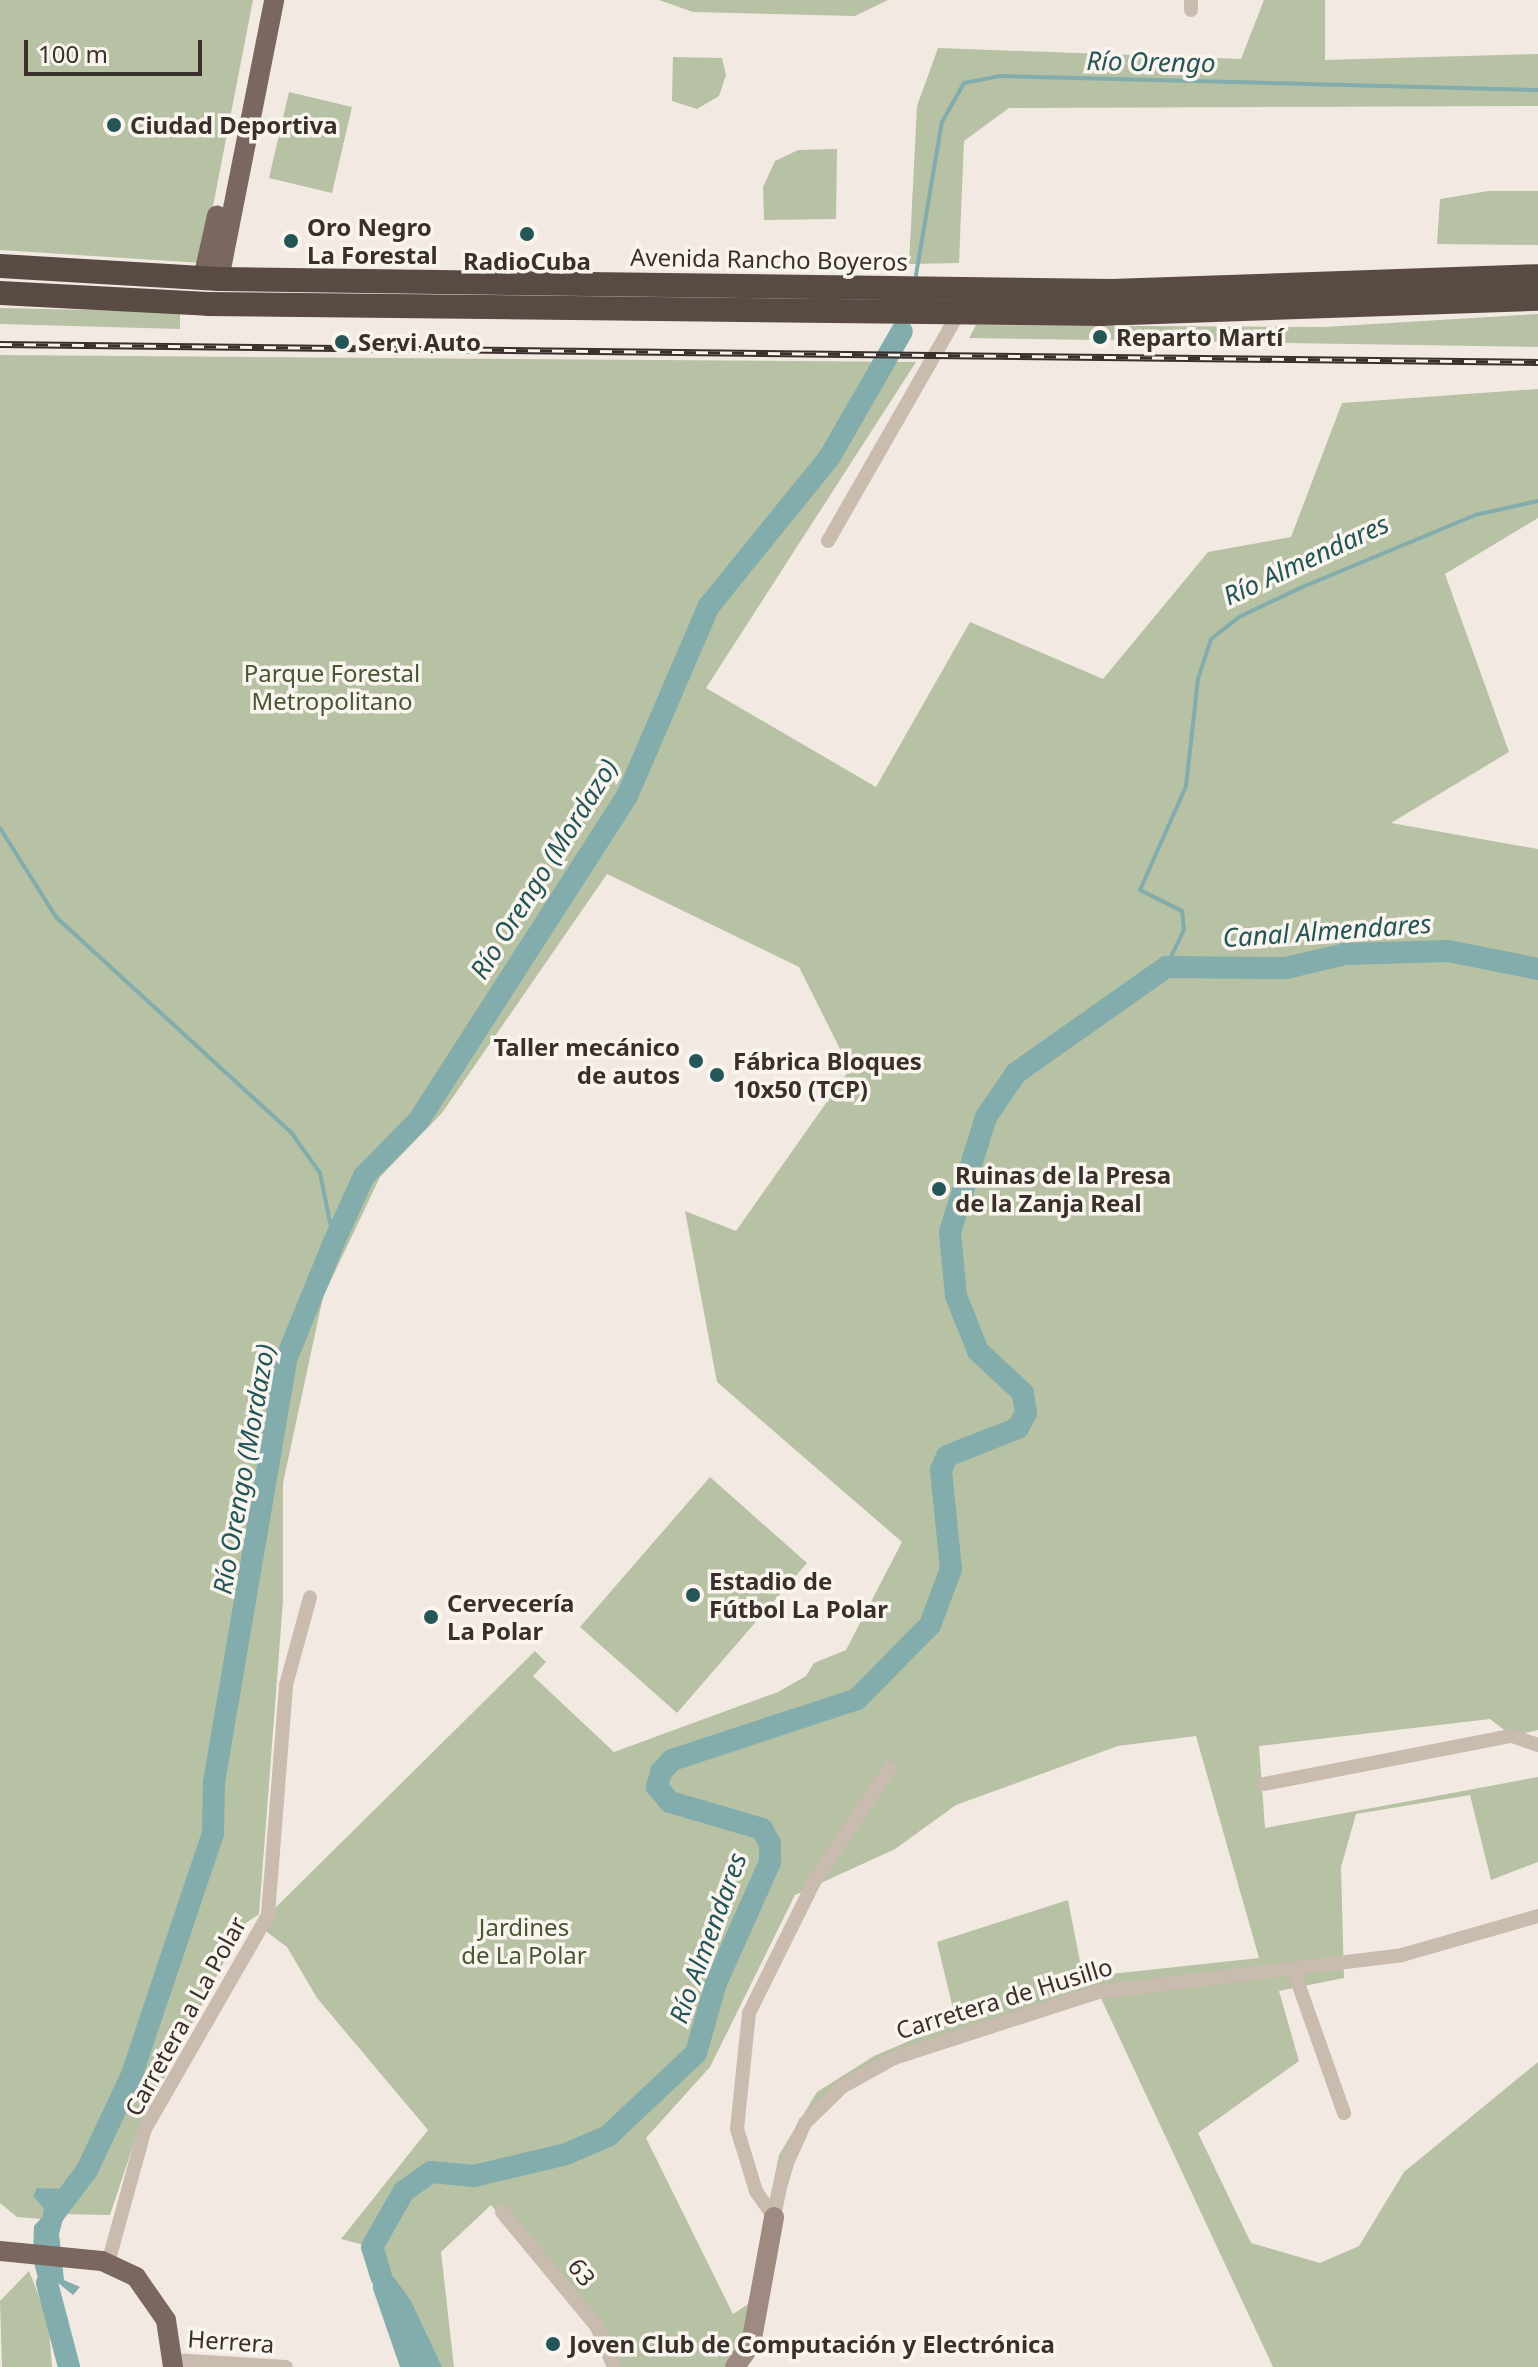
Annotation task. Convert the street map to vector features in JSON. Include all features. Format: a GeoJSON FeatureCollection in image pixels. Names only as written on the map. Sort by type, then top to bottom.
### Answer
{"type":"FeatureCollection","features":[{"type":"Feature","properties":{"kind":"highway","name":"Avenida Rancho Boyeros"},"geometry":{"type":"LineString","coordinates":[[0,266],[206,278],[884,300]]}},
{"type":"Feature","properties":{"kind":"highway","name":"Avenida Rancho Boyeros"},"geometry":{"type":"LineString","coordinates":[[0,293],[270,304],[930,300],[1292,290],[1538,276]]}},
{"type":"Feature","properties":{"kind":"highway"},"geometry":{"type":"LineString","coordinates":[[163,302],[199,299],[206,278],[270,304]]}},
{"type":"Feature","properties":{"kind":"highway","name":"Avenida Rancho Boyeros"},"geometry":{"type":"LineString","coordinates":[[930,300],[959,312],[1325,311],[1538,299]]}},
{"type":"Feature","properties":{"kind":"main road"},"geometry":{"type":"LineString","coordinates":[[206,278],[261,0]]}},
{"type":"Feature","properties":{"kind":"main road"},"geometry":{"type":"LineString","coordinates":[[206,278],[274,0]]}},
{"type":"Feature","properties":{"kind":"main road"},"geometry":{"type":"LineString","coordinates":[[3,2251],[101,2262],[154,2296],[173,2363]]}},
{"type":"Feature","properties":{"kind":"street"},"geometry":{"type":"LineString","coordinates":[[828,541],[959,312]]}},
{"type":"Feature","properties":{"kind":"street","name":"Carretera a La Polar"},"geometry":{"type":"LineString","coordinates":[[101,2262],[145,2129],[268,1915],[286,1685],[310,1597]]}},
{"type":"Feature","properties":{"kind":"street"},"geometry":{"type":"LineString","coordinates":[[1264,1784],[1512,1736],[1538,1745]]}},
{"type":"Feature","properties":{"kind":"street"},"geometry":{"type":"LineString","coordinates":[[774,2217],[756,2191],[737,2129],[749,2013],[814,1882],[890,1768]]}},
{"type":"Feature","properties":{"kind":"street","name":"Carretera de Husillo"},"geometry":{"type":"LineString","coordinates":[[735,2367],[751,2344],[783,2172],[805,2123],[842,2087],[894,2058],[1098,1992],[1402,1955],[1538,1916]]}},
{"type":"Feature","properties":{"kind":"street"},"geometry":{"type":"LineString","coordinates":[[1293,1969],[1344,2113]]}},
{"type":"Feature","properties":{"kind":"street","name":"63"},"geometry":{"type":"LineString","coordinates":[[502,2212],[597,2327],[614,2367]]}},
{"type":"Feature","properties":{"kind":"street","name":"Herrera"},"geometry":{"type":"LineString","coordinates":[[173,2363],[286,2367]]}},
{"type":"Feature","properties":{"kind":"green space","name":"Ciudad Deportiva"},"geometry":{"type":"Polygon","coordinates":[[[0,0],[253,0],[202,263],[0,250],[0,0]]]}},
{"type":"Feature","properties":{"kind":"green space"},"geometry":{"type":"Polygon","coordinates":[[[659,0],[888,0],[855,16],[693,12],[659,0]]]}},
{"type":"Feature","properties":{"kind":"green space"},"geometry":{"type":"Polygon","coordinates":[[[1264,0],[1325,0],[1325,60],[1538,54],[1538,106],[1009,108],[964,141],[959,263],[909,264],[917,106],[938,48],[1241,59],[1264,0]]]}},
{"type":"Feature","properties":{"kind":"green space"},"geometry":{"type":"Polygon","coordinates":[[[673,57],[722,58],[726,75],[719,96],[697,109],[672,101],[673,57]]]}},
{"type":"Feature","properties":{"kind":"green space"},"geometry":{"type":"Polygon","coordinates":[[[289,92],[352,107],[332,193],[269,178],[289,92]]]}},
{"type":"Feature","properties":{"kind":"green space"},"geometry":{"type":"Polygon","coordinates":[[[837,149],[836,219],[764,220],[763,187],[775,161],[798,150],[837,149]]]}},
{"type":"Feature","properties":{"kind":"green space"},"geometry":{"type":"Polygon","coordinates":[[[1488,191],[1538,191],[1538,245],[1437,244],[1440,199],[1488,191]]]}},
{"type":"Feature","properties":{"kind":"green space"},"geometry":{"type":"Polygon","coordinates":[[[0,308],[180,312],[180,329],[0,324],[0,308]]]}},
{"type":"Feature","properties":{"kind":"green space"},"geometry":{"type":"Polygon","coordinates":[[[1538,314],[1538,347],[969,338],[976,325],[1324,327],[1538,314]]]}},
{"type":"Feature","properties":{"kind":"green space"},"geometry":{"type":"Polygon","coordinates":[[[0,355],[916,362],[706,688],[876,787],[970,622],[1103,679],[1208,552],[1291,537],[1342,403],[1538,389],[1538,518],[1445,574],[1509,752],[1391,823],[1538,849],[1538,1730],[1512,1736],[1490,1719],[1259,1746],[1265,1828],[1538,1777],[1538,1862],[1491,1880],[1470,1795],[1356,1814],[1341,1867],[1344,1978],[1279,1991],[1299,2061],[1198,2133],[1251,2243],[1320,2263],[1359,2246],[1404,2172],[1538,2062],[1538,2367],[1273,2367],[1098,1992],[894,2058],[842,2087],[806,2123],[735,2367],[614,2367],[597,2327],[491,2205],[441,2252],[454,2367],[442,2367],[386,2263],[372,2247],[341,2239],[428,2130],[317,1998],[287,1947],[260,1927],[268,1915],[535,1651],[546,1662],[533,1676],[614,1752],[778,1692],[806,1676],[814,1663],[846,1650],[902,1542],[717,1382],[685,1211],[736,1231],[850,1069],[799,967],[607,874],[442,1113],[380,1177],[323,1297],[283,1483],[283,1601],[259,1914],[243,1925],[140,2125],[110,2215],[61,2214],[62,2190],[37,2188],[47,2212],[41,2219],[17,2217],[0,2203],[0,355]],[[1196,1736],[1118,1746],[956,1805],[895,1849],[795,1895],[710,2067],[646,2138],[733,2314],[748,2304],[779,2155],[817,2092],[874,2056],[956,2021],[937,1942],[1068,1900],[1083,1977],[1259,1958],[1196,1736]]]}},
{"type":"Feature","properties":{"kind":"green space","name":"Estadio de Fútbol La Polar"},"geometry":{"type":"Polygon","coordinates":[[[710,1477],[807,1563],[677,1713],[580,1627],[710,1477]]]}},
{"type":"Feature","properties":{"kind":"green space"},"geometry":{"type":"Polygon","coordinates":[[[29,2271],[48,2319],[52,2367],[2,2367],[0,2301],[29,2271]]]}},
{"type":"Feature","properties":{"kind":"water"},"geometry":{"type":"Polygon","coordinates":[[[37,2188],[71,2189],[59,2234],[64,2280],[80,2287],[73,2295],[57,2282],[61,2307],[47,2313],[33,2259],[34,2226],[47,2212],[33,2196],[37,2188]]]}},
{"type":"Feature","properties":{"kind":"water"},"geometry":{"type":"Polygon","coordinates":[[[372,2247],[411,2301],[442,2367],[400,2367],[373,2289],[372,2247]]]}},
{"type":"Feature","properties":{"kind":"waterway","name":"Río Orengo"},"geometry":{"type":"LineString","coordinates":[[916,275],[942,122],[964,83],[999,76],[1538,90]]}},
{"type":"Feature","properties":{"kind":"waterway","name":"Río Orengo (Mordazo)"},"geometry":{"type":"LineString","coordinates":[[54,2214],[87,2170],[131,2077],[213,1834],[214,1782],[287,1357],[334,1242],[364,1176],[419,1120],[627,796],[709,606],[829,458],[902,331]]}},
{"type":"Feature","properties":{"kind":"waterway","name":"Río Almendares"},"geometry":{"type":"LineString","coordinates":[[1166,967],[1184,930],[1182,911],[1140,890],[1186,786],[1198,679],[1211,639],[1239,617],[1300,588],[1475,515],[1538,501]]}},
{"type":"Feature","properties":{"kind":"waterway"},"geometry":{"type":"LineString","coordinates":[[0,828],[56,917],[291,1132],[320,1173],[334,1242]]}},
{"type":"Feature","properties":{"kind":"waterway","name":"Río Almendares"},"geometry":{"type":"LineString","coordinates":[[381,2276],[372,2247],[404,2191],[431,2172],[474,2176],[566,2154],[608,2136],[696,2053],[716,1983],[770,1862],[770,1844],[762,1829],[670,1802],[657,1787],[661,1772],[672,1760],[857,1699],[930,1625],[951,1569],[941,1470],[947,1456],[1018,1428],[1026,1413],[1023,1393],[978,1351],[956,1296],[950,1232],[986,1117],[1016,1073],[1166,967],[1286,968],[1345,954],[1448,951],[1538,969]]}},
{"type":"Feature","properties":{"kind":"waterway","name":"Río Orengo (Mordazo)"},"geometry":{"type":"LineString","coordinates":[[47,2283],[69,2367]]}},
{"type":"Feature","properties":{"kind":"railway"},"geometry":{"type":"LineString","coordinates":[[0,344],[1538,362]]}},
{"type":"Feature","properties":{"kind":"place","name":"Ciudad Deportiva"},"geometry":{"type":"Point","coordinates":[114,125]}},
{"type":"Feature","properties":{"kind":"place","name":"RadioCuba"},"geometry":{"type":"Point","coordinates":[527,234]}},
{"type":"Feature","properties":{"kind":"place","name":"Oro Negro La Forestal"},"geometry":{"type":"Point","coordinates":[291,241]}},
{"type":"Feature","properties":{"kind":"place","name":"Reparto Martí"},"geometry":{"type":"Point","coordinates":[1100,337]}},
{"type":"Feature","properties":{"kind":"place","name":"Servi Auto"},"geometry":{"type":"Point","coordinates":[342,342]}},
{"type":"Feature","properties":{"kind":"place","name":"Taller mecánico de autos"},"geometry":{"type":"Point","coordinates":[696,1061]}},
{"type":"Feature","properties":{"kind":"place","name":"Fábrica Bloques 10x50 (TCP)"},"geometry":{"type":"Point","coordinates":[717,1075]}},
{"type":"Feature","properties":{"kind":"place","name":"Ruinas de la Presa de la Zanja Real"},"geometry":{"type":"Point","coordinates":[939,1189]}},
{"type":"Feature","properties":{"kind":"place","name":"Estadio de Fútbol La Polar"},"geometry":{"type":"Point","coordinates":[693,1595]}},
{"type":"Feature","properties":{"kind":"place","name":"Cervecería La Polar"},"geometry":{"type":"Point","coordinates":[431,1617]}},
{"type":"Feature","properties":{"kind":"place","name":"Joven Club de Computación y Electrónica"},"geometry":{"type":"Point","coordinates":[553,2344]}},
{"type":"Feature","properties":{"kind":"park label","name":"Parque Forestal Metropolitano"},"geometry":{"type":"Point","coordinates":[332,687]}},
{"type":"Feature","properties":{"kind":"park label","name":"Jardines de La Polar"},"geometry":{"type":"Point","coordinates":[524,1941]}},
{"type":"Feature","properties":{"kind":"water label","name":"Canal Almendares"},"geometry":{"type":"Point","coordinates":[1327,931]}}]}
